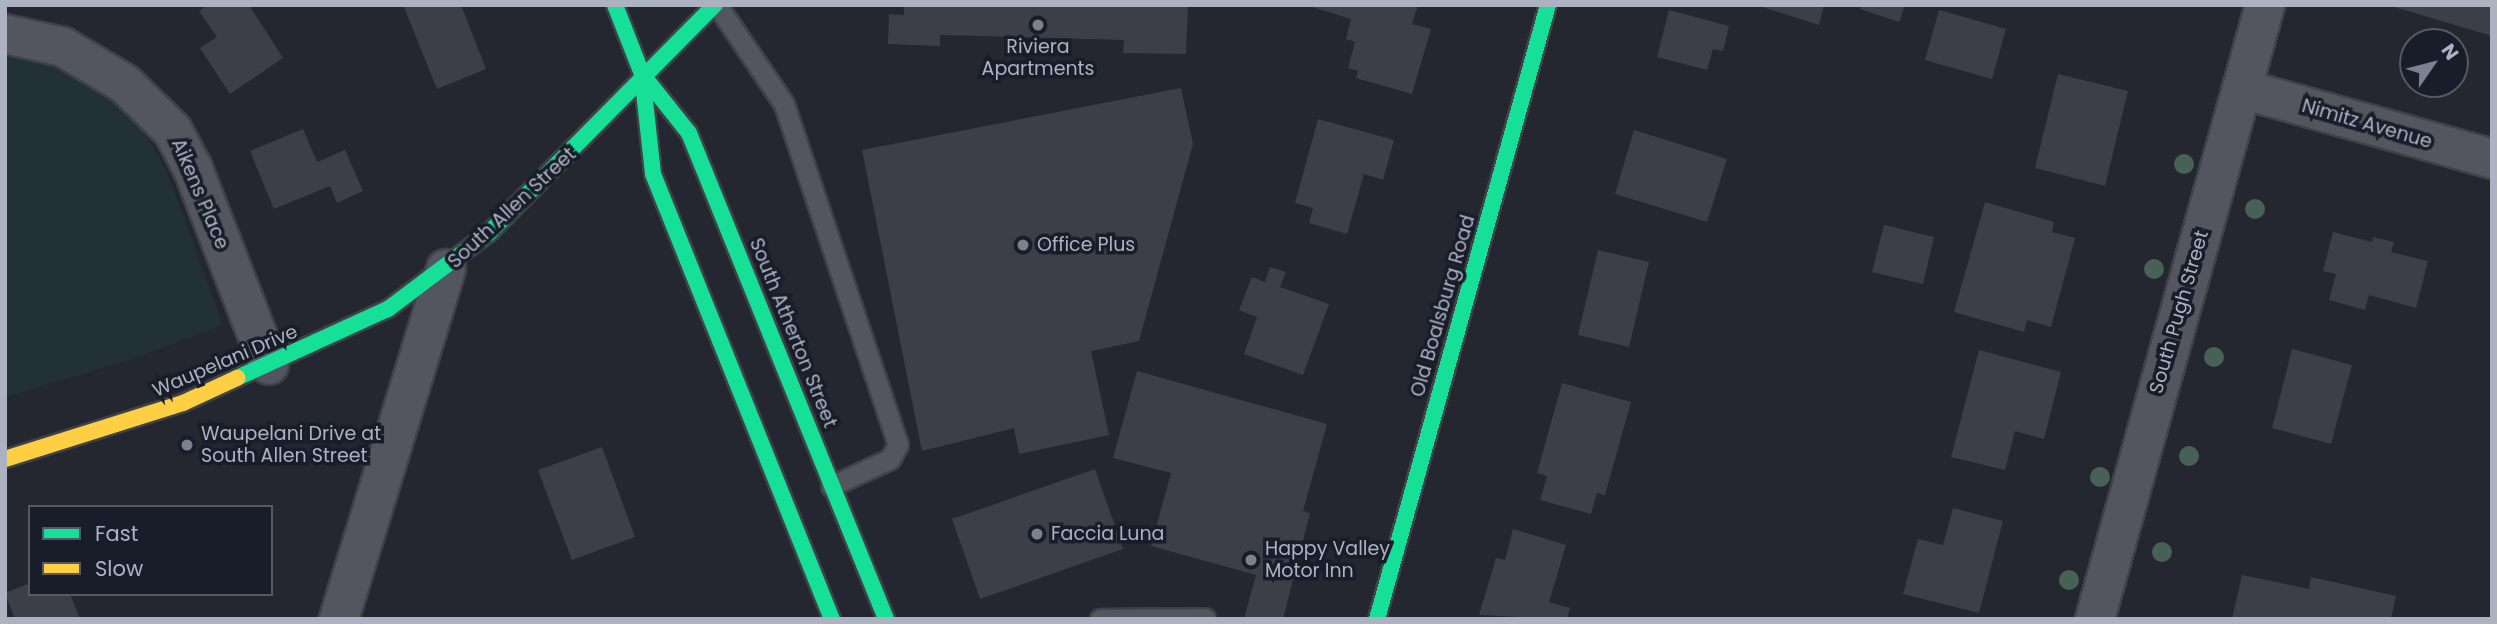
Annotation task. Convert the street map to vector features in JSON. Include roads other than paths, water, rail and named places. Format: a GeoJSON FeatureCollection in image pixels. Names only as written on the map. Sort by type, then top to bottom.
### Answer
{"type":"FeatureCollection","features":[{"type":"Feature","properties":{"kind":"street","name":"South Atherton Street"},"geometry":{"type":"LineString","coordinates":[[615,5],[642,74],[653,174],[832,619]]}},
{"type":"Feature","properties":{"kind":"street","name":"South Allen Street"},"geometry":{"type":"LineString","coordinates":[[339,619],[446,268],[537,186],[642,74],[716,5]]}},
{"type":"Feature","properties":{"kind":"street","name":"Old Boalsburg Road"},"geometry":{"type":"LineString","coordinates":[[1377,619],[1548,5]]}},
{"type":"Feature","properties":{"kind":"street","name":"South Pugh Street"},"geometry":{"type":"LineString","coordinates":[[2095,619],[2265,5]]}},
{"type":"Feature","properties":{"kind":"street","name":"Aikens Place"},"geometry":{"type":"LineString","coordinates":[[5,34],[63,47],[125,84],[173,131],[193,169],[269,365]]}},
{"type":"Feature","properties":{"kind":"street","name":"South Atherton Street"},"geometry":{"type":"LineString","coordinates":[[642,74],[689,133],[886,619]]}},
{"type":"Feature","properties":{"kind":"street","name":"Nimitz Avenue"},"geometry":{"type":"LineString","coordinates":[[2242,89],[2492,159]]}},
{"type":"Feature","properties":{"kind":"street","name":"Waupelani Drive"},"geometry":{"type":"LineString","coordinates":[[5,459],[148,416],[269,365],[388,309],[446,268]]}},
{"type":"Feature","properties":{"kind":"lane"},"geometry":{"type":"LineString","coordinates":[[716,5],[783,104],[898,443],[890,459],[831,486]]}},
{"type":"Feature","properties":{"kind":"lane"},"geometry":{"type":"LineString","coordinates":[[1100,619],[1205,618]]}},
{"type":"Feature","properties":{"kind":"place","name":"Riviera Apartments"},"geometry":{"type":"Point","coordinates":[1038,25]}},
{"type":"Feature","properties":{"kind":"place","name":"Office Plus"},"geometry":{"type":"Point","coordinates":[1023,245]}},
{"type":"Feature","properties":{"kind":"place","name":"Waupelani Drive at South Allen Street"},"geometry":{"type":"Point","coordinates":[187,445]}},
{"type":"Feature","properties":{"kind":"place","name":"Faccia Luna"},"geometry":{"type":"Point","coordinates":[1037,534]}},
{"type":"Feature","properties":{"kind":"place","name":"Happy Valley Motor Inn"},"geometry":{"type":"Point","coordinates":[1251,560]}}]}
